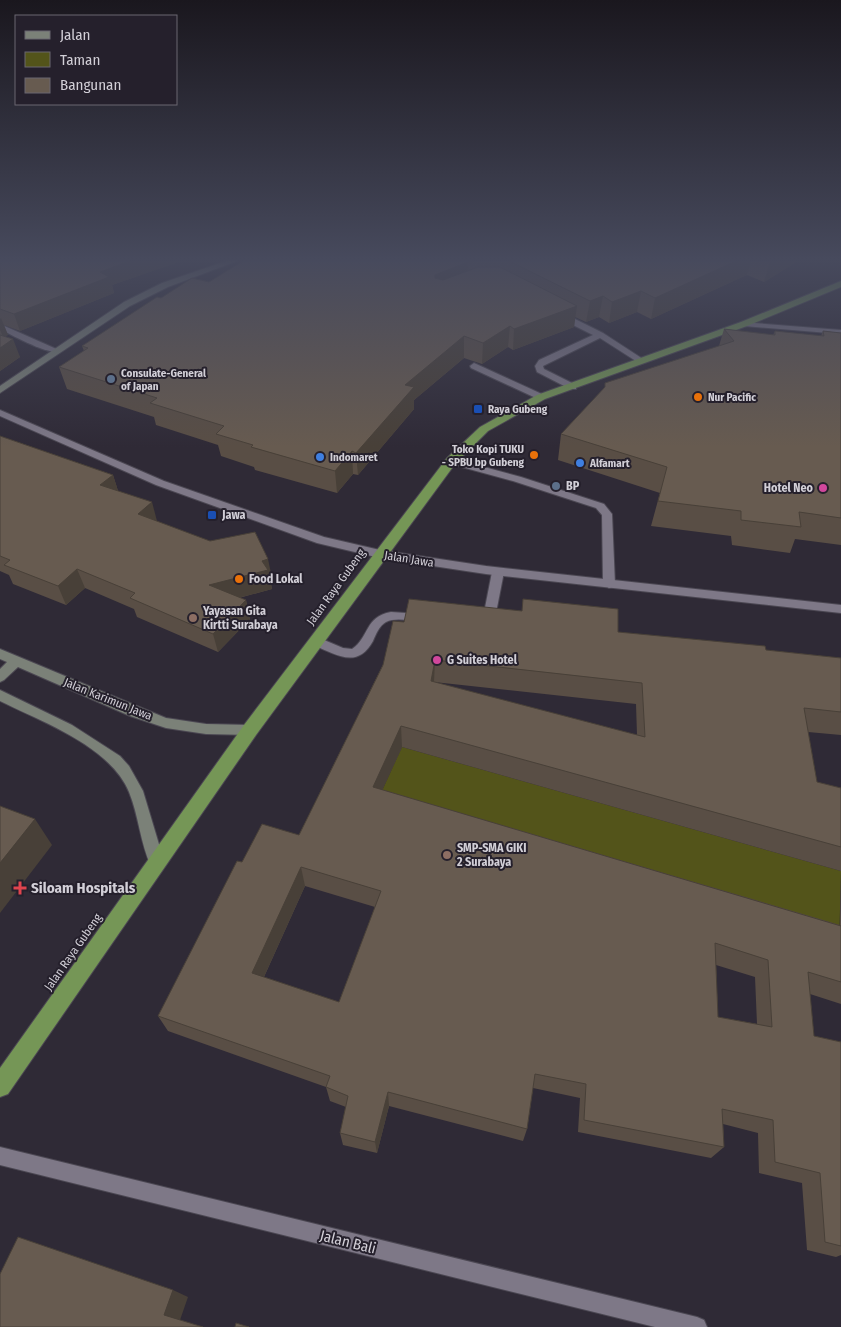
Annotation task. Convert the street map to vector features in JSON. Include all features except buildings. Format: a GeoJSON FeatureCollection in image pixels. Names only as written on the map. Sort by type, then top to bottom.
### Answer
{"type":"FeatureCollection","features":[{"type":"Feature","properties":{"kind":"highway","name":"Jalan Raya Gubeng"},"geometry":{"type":"LineString","coordinates":[[0,1086],[156,861],[250,730],[451,461],[484,429],[541,397],[573,388],[744,324]]}},
{"type":"Feature","properties":{"kind":"street"},"geometry":{"type":"LineString","coordinates":[[0,390],[99,323]]}},
{"type":"Feature","properties":{"kind":"street"},"geometry":{"type":"LineString","coordinates":[[577,323],[642,361]]}},
{"type":"Feature","properties":{"kind":"street"},"geometry":{"type":"LineString","coordinates":[[744,324],[841,332]]}},
{"type":"Feature","properties":{"kind":"street"},"geometry":{"type":"LineString","coordinates":[[0,326],[20,337],[57,350]]}},
{"type":"Feature","properties":{"kind":"street"},"geometry":{"type":"LineString","coordinates":[[573,388],[540,370],[539,366],[542,362],[600,335]]}},
{"type":"Feature","properties":{"kind":"street"},"geometry":{"type":"LineString","coordinates":[[474,366],[541,397]]}},
{"type":"Feature","properties":{"kind":"street","name":"Jalan Jawa"},"geometry":{"type":"LineString","coordinates":[[0,413],[160,483],[321,540],[380,554],[498,572],[841,609]]}},
{"type":"Feature","properties":{"kind":"street"},"geometry":{"type":"LineString","coordinates":[[451,461],[517,479],[600,506],[607,514],[609,584]]}},
{"type":"Feature","properties":{"kind":"street"},"geometry":{"type":"LineString","coordinates":[[483,623],[498,572]]}},
{"type":"Feature","properties":{"kind":"street"},"geometry":{"type":"LineString","coordinates":[[317,642],[353,654],[363,648],[375,624],[384,618],[400,616],[429,619]]}},
{"type":"Feature","properties":{"kind":"street","name":"Jalan Karimun Jawa"},"geometry":{"type":"LineString","coordinates":[[0,654],[135,712],[166,723],[206,729],[250,730]]}},
{"type":"Feature","properties":{"kind":"street"},"geometry":{"type":"LineString","coordinates":[[0,677],[16,661]]}},
{"type":"Feature","properties":{"kind":"street"},"geometry":{"type":"LineString","coordinates":[[0,695],[94,744],[124,769],[141,805],[156,861]]}},
{"type":"Feature","properties":{"kind":"street","name":"Jalan Bali"},"geometry":{"type":"LineString","coordinates":[[0,1156],[697,1327]]}},
{"type":"Feature","properties":{"kind":"green space"},"geometry":{"type":"Polygon","coordinates":[[[402,747],[841,871],[839,948],[374,808],[402,747]]]}},
{"type":"Feature","properties":{"kind":"place","name":"Consulate-General of Japan"},"geometry":{"type":"Point","coordinates":[111,379]}},
{"type":"Feature","properties":{"kind":"place","name":"Nur Pacific"},"geometry":{"type":"Point","coordinates":[698,397]}},
{"type":"Feature","properties":{"kind":"place","name":"Raya Gubeng"},"geometry":{"type":"Point","coordinates":[478,409]}},
{"type":"Feature","properties":{"kind":"place","name":"Toko Kopi TUKU - SPBU bp Gubeng"},"geometry":{"type":"Point","coordinates":[534,455]}},
{"type":"Feature","properties":{"kind":"place","name":"Indomaret"},"geometry":{"type":"Point","coordinates":[320,457]}},
{"type":"Feature","properties":{"kind":"place","name":"Alfamart"},"geometry":{"type":"Point","coordinates":[580,463]}},
{"type":"Feature","properties":{"kind":"place","name":"BP"},"geometry":{"type":"Point","coordinates":[556,486]}},
{"type":"Feature","properties":{"kind":"place","name":"Hotel Neo"},"geometry":{"type":"Point","coordinates":[823,488]}},
{"type":"Feature","properties":{"kind":"place","name":"Jawa"},"geometry":{"type":"Point","coordinates":[212,515]}},
{"type":"Feature","properties":{"kind":"place","name":"Food Lokal"},"geometry":{"type":"Point","coordinates":[239,579]}},
{"type":"Feature","properties":{"kind":"place","name":"Yayasan Gita Kirtti Surabaya"},"geometry":{"type":"Point","coordinates":[193,618]}},
{"type":"Feature","properties":{"kind":"place","name":"G Suites Hotel"},"geometry":{"type":"Point","coordinates":[437,660]}},
{"type":"Feature","properties":{"kind":"place","name":"SMP-SMA GIKI 2 Surabaya"},"geometry":{"type":"Point","coordinates":[447,855]}},
{"type":"Feature","properties":{"kind":"place","name":"Siloam Hospitals"},"geometry":{"type":"Point","coordinates":[20,888]}}]}
